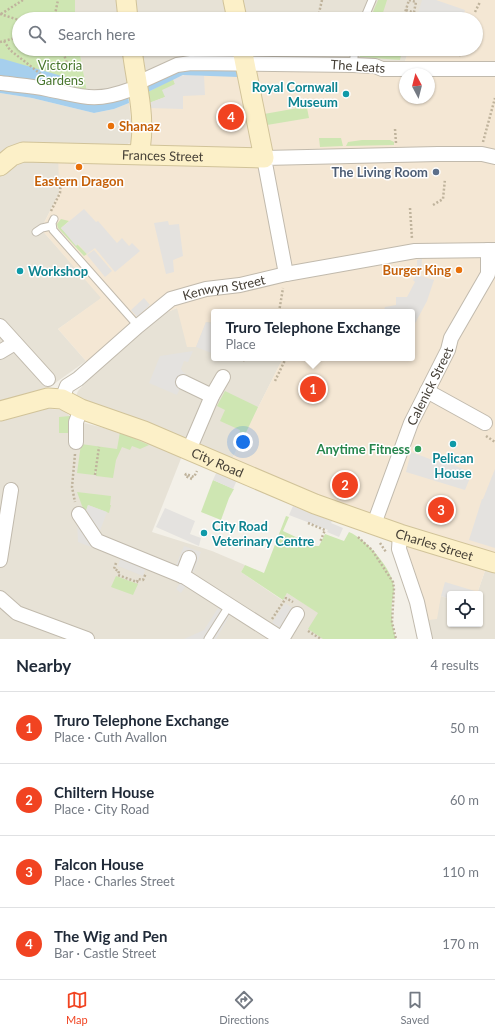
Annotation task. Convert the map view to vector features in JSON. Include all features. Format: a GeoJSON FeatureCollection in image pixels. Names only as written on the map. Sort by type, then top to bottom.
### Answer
{"type":"FeatureCollection","features":[{"type":"Feature","properties":{"kind":"street"},"geometry":{"type":"LineString","coordinates":[[126,0],[127,12]]}},
{"type":"Feature","properties":{"kind":"street"},"geometry":{"type":"LineString","coordinates":[[233,0],[236,12]]}},
{"type":"Feature","properties":{"kind":"street"},"geometry":{"type":"LineString","coordinates":[[133,56],[135,74],[140,93],[142,126],[139,154]]}},
{"type":"Feature","properties":{"kind":"street"},"geometry":{"type":"LineString","coordinates":[[244,56],[285,277]]}},
{"type":"Feature","properties":{"kind":"street","name":"The Leats"},"geometry":{"type":"LineString","coordinates":[[144,80],[162,71],[185,64],[219,65],[244,56],[375,66],[382,69],[495,69]]}},
{"type":"Feature","properties":{"kind":"street"},"geometry":{"type":"LineString","coordinates":[[0,83],[88,98],[112,96],[129,90]]}},
{"type":"Feature","properties":{"kind":"street"},"geometry":{"type":"LineString","coordinates":[[264,158],[482,154],[492,151]]}},
{"type":"Feature","properties":{"kind":"street","name":"Frances Street"},"geometry":{"type":"LineString","coordinates":[[3,161],[23,152],[264,158]]}},
{"type":"Feature","properties":{"kind":"street","name":"Kenwyn Street"},"geometry":{"type":"LineString","coordinates":[[62,399],[69,384],[174,298],[206,290],[285,277],[415,251],[491,250]]}},
{"type":"Feature","properties":{"kind":"street","name":"Calenick Street"},"geometry":{"type":"LineString","coordinates":[[374,524],[411,423],[448,350],[451,338],[488,274],[491,250]]}},
{"type":"Feature","properties":{"kind":"street"},"geometry":{"type":"LineString","coordinates":[[0,326],[48,379]]}},
{"type":"Feature","properties":{"kind":"street"},"geometry":{"type":"LineString","coordinates":[[0,352],[14,343]]}},
{"type":"Feature","properties":{"kind":"street"},"geometry":{"type":"LineString","coordinates":[[189,450],[212,396],[223,377]]}},
{"type":"Feature","properties":{"kind":"street"},"geometry":{"type":"LineString","coordinates":[[183,382],[212,396]]}},
{"type":"Feature","properties":{"kind":"street"},"geometry":{"type":"LineString","coordinates":[[427,391],[485,430]]}},
{"type":"Feature","properties":{"kind":"street"},"geometry":{"type":"LineString","coordinates":[[0,411],[48,398],[62,399]]}},
{"type":"Feature","properties":{"kind":"street","name":"City Road"},"geometry":{"type":"LineString","coordinates":[[62,399],[81,409],[129,424],[297,497],[374,524]]}},
{"type":"Feature","properties":{"kind":"street"},"geometry":{"type":"LineString","coordinates":[[76,442],[76,422],[81,409]]}},
{"type":"Feature","properties":{"kind":"street"},"geometry":{"type":"LineString","coordinates":[[0,560],[11,490]]}},
{"type":"Feature","properties":{"kind":"street"},"geometry":{"type":"LineString","coordinates":[[79,514],[97,541],[182,576],[282,639],[297,614]]}},
{"type":"Feature","properties":{"kind":"street","name":"Charles Street"},"geometry":{"type":"LineString","coordinates":[[374,524],[400,534],[495,563]]}},
{"type":"Feature","properties":{"kind":"street"},"geometry":{"type":"LineString","coordinates":[[400,534],[399,549],[417,602],[425,639]]}},
{"type":"Feature","properties":{"kind":"street"},"geometry":{"type":"LineString","coordinates":[[182,576],[189,558]]}},
{"type":"Feature","properties":{"kind":"street"},"geometry":{"type":"LineString","coordinates":[[0,598],[17,613],[87,639]]}},
{"type":"Feature","properties":{"kind":"lane"},"geometry":{"type":"LineString","coordinates":[[367,12],[372,0]]}},
{"type":"Feature","properties":{"kind":"lane"},"geometry":{"type":"LineString","coordinates":[[353,65],[354,56]]}},
{"type":"Feature","properties":{"kind":"lane"},"geometry":{"type":"LineString","coordinates":[[36,232],[52,220]]}},
{"type":"Feature","properties":{"kind":"lane"},"geometry":{"type":"LineString","coordinates":[[52,220],[53,230],[99,288],[138,326]]}},
{"type":"Feature","properties":{"kind":"lane"},"geometry":{"type":"LineString","coordinates":[[208,639],[229,606]]}},
{"type":"Feature","properties":{"kind":"path"},"geometry":{"type":"LineString","coordinates":[[0,14],[23,0]]}},
{"type":"Feature","properties":{"kind":"path"},"geometry":{"type":"LineString","coordinates":[[55,12],[58,0]]}},
{"type":"Feature","properties":{"kind":"path"},"geometry":{"type":"LineString","coordinates":[[319,12],[322,0]]}},
{"type":"Feature","properties":{"kind":"path"},"geometry":{"type":"LineString","coordinates":[[409,0],[416,2],[414,12],[406,10],[409,0]]}},
{"type":"Feature","properties":{"kind":"path"},"geometry":{"type":"LineString","coordinates":[[475,12],[480,2]]}},
{"type":"Feature","properties":{"kind":"path"},"geometry":{"type":"LineString","coordinates":[[0,14],[12,18]]}},
{"type":"Feature","properties":{"kind":"path"},"geometry":{"type":"LineString","coordinates":[[0,42],[12,39]]}},
{"type":"Feature","properties":{"kind":"path"},"geometry":{"type":"LineString","coordinates":[[4,41],[12,52]]}},
{"type":"Feature","properties":{"kind":"path"},"geometry":{"type":"LineString","coordinates":[[18,56],[46,78]]}},
{"type":"Feature","properties":{"kind":"path"},"geometry":{"type":"LineString","coordinates":[[64,56],[69,69],[77,70]]}},
{"type":"Feature","properties":{"kind":"path"},"geometry":{"type":"LineString","coordinates":[[483,144],[495,98]]}},
{"type":"Feature","properties":{"kind":"path"},"geometry":{"type":"LineString","coordinates":[[395,130],[396,147]]}},
{"type":"Feature","properties":{"kind":"path"},"geometry":{"type":"LineString","coordinates":[[477,144],[483,144],[492,151]]}},
{"type":"Feature","properties":{"kind":"path"},"geometry":{"type":"LineString","coordinates":[[433,205],[443,199],[445,179]]}},
{"type":"Feature","properties":{"kind":"path"},"geometry":{"type":"LineString","coordinates":[[52,220],[60,194],[61,180]]}},
{"type":"Feature","properties":{"kind":"path"},"geometry":{"type":"LineString","coordinates":[[410,208],[412,243],[414,243]]}},
{"type":"Feature","properties":{"kind":"path"},"geometry":{"type":"LineString","coordinates":[[280,309],[285,277]]}},
{"type":"Feature","properties":{"kind":"path"},"geometry":{"type":"LineString","coordinates":[[275,381],[285,361]]}},
{"type":"Feature","properties":{"kind":"path"},"geometry":{"type":"LineString","coordinates":[[485,430],[495,442]]}},
{"type":"Feature","properties":{"kind":"path"},"geometry":{"type":"LineString","coordinates":[[76,442],[72,487],[79,514]]}},
{"type":"Feature","properties":{"kind":"path"},"geometry":{"type":"LineString","coordinates":[[95,475],[99,447]]}},
{"type":"Feature","properties":{"kind":"path"},"geometry":{"type":"LineString","coordinates":[[192,479],[185,476],[186,474],[194,477],[199,467]]}},
{"type":"Feature","properties":{"kind":"path"},"geometry":{"type":"LineString","coordinates":[[308,523],[325,530],[320,542]]}},
{"type":"Feature","properties":{"kind":"path"},"geometry":{"type":"LineString","coordinates":[[353,534],[369,545],[391,577],[394,588],[392,622],[396,639]]}},
{"type":"Feature","properties":{"kind":"path"},"geometry":{"type":"LineString","coordinates":[[308,631],[321,639]]}},
{"type":"Feature","properties":{"kind":"shaded area"},"geometry":{"type":"Polygon","coordinates":[[[75,0],[424,0],[420,12],[75,12],[75,0]]]}},
{"type":"Feature","properties":{"kind":"shaded area"},"geometry":{"type":"Polygon","coordinates":[[[422,0],[436,0],[465,10],[464,12],[418,12],[422,0]]]}},
{"type":"Feature","properties":{"kind":"shaded area"},"geometry":{"type":"Polygon","coordinates":[[[424,0],[495,0],[495,563],[486,568],[478,591],[447,591],[447,598],[441,596],[437,619],[421,621],[398,544],[230,463],[281,361],[415,361],[415,309],[211,309],[211,322],[206,322],[196,347],[187,347],[177,308],[165,313],[144,328],[97,370],[86,361],[58,329],[101,298],[41,229],[59,193],[58,148],[125,147],[131,142],[133,135],[129,103],[173,79],[237,71],[328,71],[399,74],[399,104],[435,104],[435,68],[403,68],[407,56],[483,56],[483,12],[420,12],[424,0]]]}},
{"type":"Feature","properties":{"kind":"shaded area"},"geometry":{"type":"Polygon","coordinates":[[[80,56],[407,56],[403,68],[399,68],[399,74],[328,71],[181,70],[147,84],[87,92],[80,56]]]}},
{"type":"Feature","properties":{"kind":"shaded area"},"geometry":{"type":"Polygon","coordinates":[[[187,74],[204,76],[205,95],[183,96],[183,109],[149,108],[149,103],[165,97],[162,90],[175,84],[173,79],[187,74]]]}},
{"type":"Feature","properties":{"kind":"shaded area"},"geometry":{"type":"Polygon","coordinates":[[[0,93],[32,98],[94,113],[114,109],[129,103],[133,135],[131,142],[60,185],[59,193],[41,229],[102,298],[58,329],[86,361],[37,396],[39,408],[63,410],[70,416],[84,423],[120,432],[182,456],[152,532],[212,551],[245,565],[241,572],[282,600],[287,593],[319,613],[323,639],[0,639],[0,93]]]}},
{"type":"Feature","properties":{"kind":"shaded area"},"geometry":{"type":"Polygon","coordinates":[[[84,209],[96,222],[98,221],[117,243],[122,238],[129,246],[132,243],[140,251],[115,272],[95,248],[87,254],[78,244],[76,246],[61,228],[84,209]]]}},
{"type":"Feature","properties":{"kind":"shaded area"},"geometry":{"type":"Polygon","coordinates":[[[168,221],[169,225],[179,224],[183,256],[173,260],[174,272],[166,274],[154,223],[168,221]]]}},
{"type":"Feature","properties":{"kind":"shaded area"},"geometry":{"type":"Polygon","coordinates":[[[94,250],[112,271],[105,277],[87,255],[94,250]]]}},
{"type":"Feature","properties":{"kind":"shaded area"},"geometry":{"type":"Polygon","coordinates":[[[422,259],[421,276],[434,280],[427,301],[415,323],[415,309],[384,309],[385,307],[396,305],[396,297],[407,297],[415,282],[413,280],[417,275],[417,260],[422,259]]]}},
{"type":"Feature","properties":{"kind":"shaded area"},"geometry":{"type":"Polygon","coordinates":[[[144,298],[150,305],[137,317],[131,310],[144,298]]]}},
{"type":"Feature","properties":{"kind":"shaded area"},"geometry":{"type":"Polygon","coordinates":[[[177,308],[206,322],[211,322],[211,361],[281,361],[230,463],[78,401],[76,396],[78,391],[97,370],[144,328],[165,313],[177,308]]]}},
{"type":"Feature","properties":{"kind":"shaded area"},"geometry":{"type":"Polygon","coordinates":[[[206,322],[211,324],[211,353],[196,347],[206,322]]]}},
{"type":"Feature","properties":{"kind":"shaded area"},"geometry":{"type":"Polygon","coordinates":[[[193,351],[188,362],[184,361],[181,369],[186,374],[177,395],[149,383],[160,356],[193,351]]]}},
{"type":"Feature","properties":{"kind":"shaded area"},"geometry":{"type":"Polygon","coordinates":[[[411,452],[438,462],[440,459],[472,473],[465,490],[406,472],[411,452]]]}},
{"type":"Feature","properties":{"kind":"shaded area"},"geometry":{"type":"Polygon","coordinates":[[[495,469],[495,548],[469,540],[482,499],[495,469]]]}},
{"type":"Feature","properties":{"kind":"shaded area"},"geometry":{"type":"Polygon","coordinates":[[[217,471],[237,480],[233,489],[213,480],[217,471]]]}},
{"type":"Feature","properties":{"kind":"shaded area"},"geometry":{"type":"Polygon","coordinates":[[[88,505],[107,512],[98,536],[171,565],[176,565],[184,546],[201,552],[191,578],[278,630],[280,628],[272,623],[285,603],[304,616],[289,639],[187,584],[181,593],[176,589],[182,580],[146,567],[143,576],[118,566],[121,556],[115,556],[78,542],[77,519],[85,514],[88,505]]]}},
{"type":"Feature","properties":{"kind":"shaded area"},"geometry":{"type":"Polygon","coordinates":[[[293,506],[332,521],[331,523],[343,528],[339,537],[327,532],[328,530],[289,515],[293,506]]]}},
{"type":"Feature","properties":{"kind":"shaded area"},"geometry":{"type":"Polygon","coordinates":[[[165,508],[195,521],[190,534],[201,538],[199,546],[156,527],[165,508]]]}},
{"type":"Feature","properties":{"kind":"shaded area"},"geometry":{"type":"Polygon","coordinates":[[[495,563],[495,639],[425,639],[421,621],[441,596],[447,598],[447,627],[483,627],[483,591],[478,591],[486,568],[495,563]]]}},
{"type":"Feature","properties":{"kind":"shaded area"},"geometry":{"type":"Polygon","coordinates":[[[445,582],[475,591],[447,591],[447,598],[441,596],[445,582]]]}},
{"type":"Feature","properties":{"kind":"shaded area"},"geometry":{"type":"Polygon","coordinates":[[[218,608],[230,615],[216,639],[184,639],[204,630],[218,608]]]}},
{"type":"Feature","properties":{"kind":"green space","name":"Victoria Gardens"},"geometry":{"type":"Polygon","coordinates":[[[0,0],[75,0],[75,12],[12,12],[12,56],[80,56],[87,92],[0,86],[0,0]]]}},
{"type":"Feature","properties":{"kind":"green space"},"geometry":{"type":"Polygon","coordinates":[[[378,0],[387,0],[383,12],[373,12],[378,0]]]}},
{"type":"Feature","properties":{"kind":"green space"},"geometry":{"type":"Polygon","coordinates":[[[360,56],[401,56],[400,60],[360,56]]]}},
{"type":"Feature","properties":{"kind":"green space"},"geometry":{"type":"Polygon","coordinates":[[[173,79],[175,84],[165,97],[149,103],[148,92],[173,79]]]}},
{"type":"Feature","properties":{"kind":"green space"},"geometry":{"type":"Polygon","coordinates":[[[298,108],[307,108],[309,118],[267,125],[264,114],[298,108]]]}},
{"type":"Feature","properties":{"kind":"green space"},"geometry":{"type":"Polygon","coordinates":[[[319,138],[341,138],[343,146],[320,147],[319,138]]]}},
{"type":"Feature","properties":{"kind":"green space"},"geometry":{"type":"Polygon","coordinates":[[[362,140],[390,140],[394,142],[394,145],[346,146],[348,142],[362,140]]]}},
{"type":"Feature","properties":{"kind":"green space"},"geometry":{"type":"Polygon","coordinates":[[[61,219],[69,221],[61,228],[87,254],[84,256],[58,228],[57,224],[61,219]]]}},
{"type":"Feature","properties":{"kind":"green space"},"geometry":{"type":"Polygon","coordinates":[[[225,391],[258,407],[242,441],[238,439],[240,430],[220,421],[225,410],[217,406],[225,391]]]}},
{"type":"Feature","properties":{"kind":"green space"},"geometry":{"type":"Polygon","coordinates":[[[70,416],[69,433],[59,433],[59,417],[70,416]]]}},
{"type":"Feature","properties":{"kind":"green space"},"geometry":{"type":"Polygon","coordinates":[[[120,432],[149,445],[140,449],[132,446],[130,450],[122,447],[116,460],[113,478],[96,476],[96,471],[94,475],[77,473],[81,444],[117,449],[120,432]]]}},
{"type":"Feature","properties":{"kind":"green space"},"geometry":{"type":"Polygon","coordinates":[[[213,480],[234,489],[221,520],[201,512],[213,480]]]}},
{"type":"Feature","properties":{"kind":"green space"},"geometry":{"type":"Polygon","coordinates":[[[77,492],[111,496],[109,513],[88,505],[85,514],[77,492]]]}},
{"type":"Feature","properties":{"kind":"green space"},"geometry":{"type":"Polygon","coordinates":[[[286,516],[289,517],[283,531],[315,546],[319,546],[325,534],[344,541],[349,532],[371,548],[384,564],[393,581],[394,594],[392,602],[392,616],[396,639],[323,639],[308,629],[318,613],[287,593],[283,600],[241,572],[245,565],[264,573],[286,516]]]}},
{"type":"Feature","properties":{"kind":"green space"},"geometry":{"type":"Polygon","coordinates":[[[116,576],[138,584],[133,595],[111,587],[116,576]]]}},
{"type":"Feature","properties":{"kind":"water"},"geometry":{"type":"Polygon","coordinates":[[[181,70],[237,71],[238,77],[183,75],[148,92],[147,84],[181,70]]]}},
{"type":"Feature","properties":{"kind":"water"},"geometry":{"type":"Polygon","coordinates":[[[0,86],[128,94],[129,103],[114,109],[94,113],[32,98],[0,93],[0,86]]]}},
{"type":"Feature","properties":{"kind":"waterway"},"geometry":{"type":"LineString","coordinates":[[0,70],[62,88]]}},
{"type":"Feature","properties":{"kind":"place","name":"Royal Cornwall Museum"},"geometry":{"type":"Point","coordinates":[346,94]}},
{"type":"Feature","properties":{"kind":"place","name":"The Wig and Pen"},"geometry":{"type":"Point","coordinates":[231,117]}},
{"type":"Feature","properties":{"kind":"place","name":"Shanaz"},"geometry":{"type":"Point","coordinates":[111,126]}},
{"type":"Feature","properties":{"kind":"place","name":"Eastern Dragon"},"geometry":{"type":"Point","coordinates":[79,167]}},
{"type":"Feature","properties":{"kind":"place","name":"The Living Room"},"geometry":{"type":"Point","coordinates":[436,172]}},
{"type":"Feature","properties":{"kind":"place","name":"Burger King"},"geometry":{"type":"Point","coordinates":[459,270]}},
{"type":"Feature","properties":{"kind":"place","name":"Workshop"},"geometry":{"type":"Point","coordinates":[20,271]}},
{"type":"Feature","properties":{"kind":"place","name":"Truro Telephone Exchange"},"geometry":{"type":"Point","coordinates":[313,389]}},
{"type":"Feature","properties":{"kind":"place","name":"Pelican House"},"geometry":{"type":"Point","coordinates":[453,444]}},
{"type":"Feature","properties":{"kind":"place","name":"Anytime Fitness"},"geometry":{"type":"Point","coordinates":[418,449]}},
{"type":"Feature","properties":{"kind":"place","name":"Chiltern House"},"geometry":{"type":"Point","coordinates":[345,485]}},
{"type":"Feature","properties":{"kind":"place","name":"Falcon House"},"geometry":{"type":"Point","coordinates":[441,510]}},
{"type":"Feature","properties":{"kind":"place","name":"City Road Veterinary Centre"},"geometry":{"type":"Point","coordinates":[204,533]}}]}
